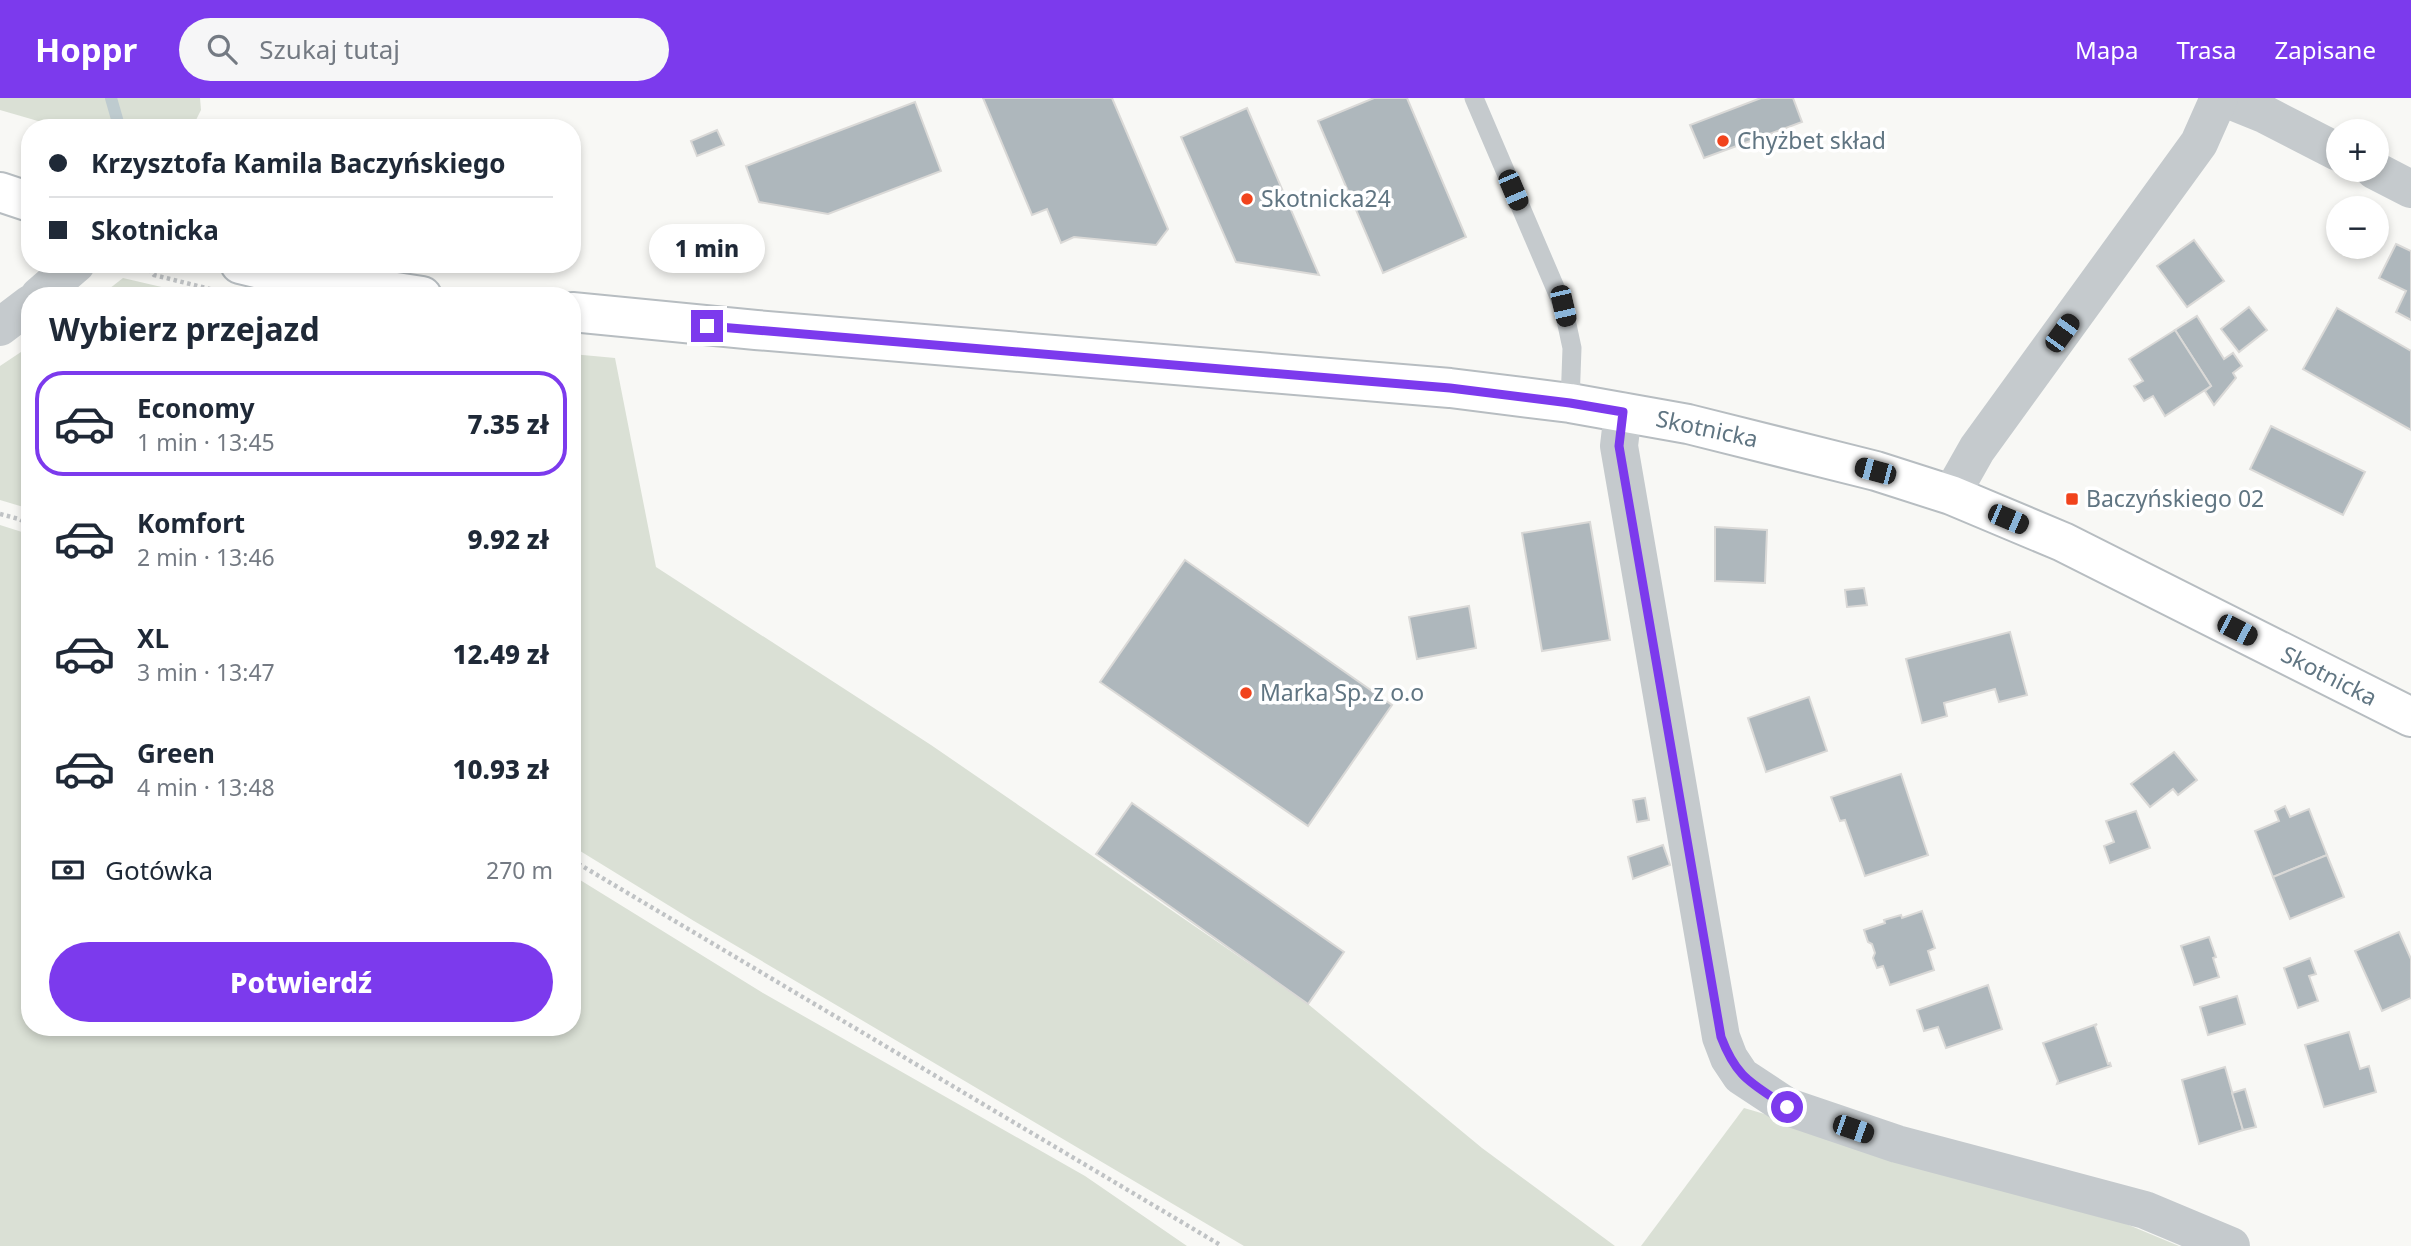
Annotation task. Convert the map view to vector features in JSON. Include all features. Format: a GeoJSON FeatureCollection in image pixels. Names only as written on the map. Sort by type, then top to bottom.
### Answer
{"type":"FeatureCollection","features":[{"type":"Feature","properties":{"kind":"main road"},"geometry":{"type":"LineString","coordinates":[[0,192],[21,199]]}},
{"type":"Feature","properties":{"kind":"main road"},"geometry":{"type":"LineString","coordinates":[[227,277],[285,275],[363,287]]}},
{"type":"Feature","properties":{"kind":"main road","name":"Skotnicka"},"geometry":{"type":"LineString","coordinates":[[581,313],[1437,387],[1570,403],[1688,424],[1875,471],[1951,495],[2063,542],[2411,717]]}},
{"type":"Feature","properties":{"kind":"street"},"geometry":{"type":"LineString","coordinates":[[1951,495],[1977,449],[2199,144],[2221,98],[2266,115],[2326,146]]}},
{"type":"Feature","properties":{"kind":"street"},"geometry":{"type":"LineString","coordinates":[[2389,178],[2411,189]]}},
{"type":"Feature","properties":{"kind":"street"},"geometry":{"type":"LineString","coordinates":[[49,287],[66,273]]}},
{"type":"Feature","properties":{"kind":"street"},"geometry":{"type":"LineString","coordinates":[[0,327],[21,310]]}},
{"type":"Feature","properties":{"kind":"street"},"geometry":{"type":"LineString","coordinates":[[1623,412],[1619,446],[1721,1037],[1729,1058],[1741,1076],[1787,1107],[1898,1144],[2145,1210],[2231,1246]]}},
{"type":"Feature","properties":{"kind":"lane"},"geometry":{"type":"LineString","coordinates":[[1474,98],[1563,306],[1572,348],[1570,403]]}},
{"type":"Feature","properties":{"kind":"path"},"geometry":{"type":"LineString","coordinates":[[153,273],[227,277]]}},
{"type":"Feature","properties":{"kind":"path"},"geometry":{"type":"LineString","coordinates":[[0,514],[21,520]]}},
{"type":"Feature","properties":{"kind":"path"},"geometry":{"type":"LineString","coordinates":[[581,865],[1222,1246]]}},
{"type":"Feature","properties":{"kind":"shaded area"},"geometry":{"type":"Polygon","coordinates":[[[0,98],[200,98],[201,110],[196,119],[31,119],[0,110],[0,98]]]}},
{"type":"Feature","properties":{"kind":"shaded area"},"geometry":{"type":"Polygon","coordinates":[[[123,278],[162,287],[112,287],[123,278]]]}},
{"type":"Feature","properties":{"kind":"shaded area"},"geometry":{"type":"Polygon","coordinates":[[[21,352],[21,506],[0,500],[0,366],[21,352]]]}},
{"type":"Feature","properties":{"kind":"shaded area"},"geometry":{"type":"Polygon","coordinates":[[[581,355],[615,358],[656,567],[931,745],[1308,1004],[1482,1148],[1615,1246],[1244,1246],[581,852],[581,355]]]}},
{"type":"Feature","properties":{"kind":"shaded area"},"geometry":{"type":"Polygon","coordinates":[[[0,525],[21,532],[21,1036],[581,1036],[581,881],[763,993],[1085,1176],[1187,1246],[0,1246],[0,525]]]}},
{"type":"Feature","properties":{"kind":"shaded area"},"geometry":{"type":"Polygon","coordinates":[[[1744,1108],[2100,1213],[2179,1246],[1641,1246],[1744,1108]]]}},
{"type":"Feature","properties":{"kind":"building"},"geometry":{"type":"Polygon","coordinates":[[[983,98],[1112,98],[1168,229],[1156,245],[1074,237],[1061,243],[1047,209],[1032,215],[983,98]]]}},
{"type":"Feature","properties":{"kind":"building"},"geometry":{"type":"Polygon","coordinates":[[[1374,98],[1407,98],[1466,237],[1383,273],[1318,121],[1374,98]]]}},
{"type":"Feature","properties":{"kind":"building","name":"Chyżbet skład"},"geometry":{"type":"Polygon","coordinates":[[[1761,98],[1793,98],[1802,122],[1704,158],[1690,125],[1761,98]]]}},
{"type":"Feature","properties":{"kind":"building"},"geometry":{"type":"Polygon","coordinates":[[[915,102],[941,171],[828,214],[759,202],[746,166],[915,102]]]}},
{"type":"Feature","properties":{"kind":"building","name":"Skotnicka24"},"geometry":{"type":"Polygon","coordinates":[[[1247,108],[1319,275],[1236,262],[1181,137],[1247,108]]]}},
{"type":"Feature","properties":{"kind":"building"},"geometry":{"type":"Polygon","coordinates":[[[717,130],[724,145],[697,156],[691,141],[717,130]]]}},
{"type":"Feature","properties":{"kind":"building"},"geometry":{"type":"Polygon","coordinates":[[[2194,240],[2224,281],[2187,307],[2157,266],[2194,240]]]}},
{"type":"Feature","properties":{"kind":"building"},"geometry":{"type":"Polygon","coordinates":[[[2396,244],[2411,251],[2411,320],[2396,312],[2406,291],[2379,278],[2396,244]]]}},
{"type":"Feature","properties":{"kind":"building"},"geometry":{"type":"Polygon","coordinates":[[[2249,307],[2267,330],[2239,352],[2221,329],[2249,307]]]}},
{"type":"Feature","properties":{"kind":"building"},"geometry":{"type":"Polygon","coordinates":[[[2337,308],[2411,351],[2411,430],[2303,369],[2337,308]]]}},
{"type":"Feature","properties":{"kind":"building"},"geometry":{"type":"Polygon","coordinates":[[[2197,316],[2224,359],[2233,353],[2242,366],[2233,373],[2236,378],[2214,405],[2205,391],[2211,386],[2175,330],[2197,316]]]}},
{"type":"Feature","properties":{"kind":"building"},"geometry":{"type":"Polygon","coordinates":[[[2175,330],[2211,386],[2165,416],[2153,396],[2144,401],[2134,386],[2143,381],[2129,359],[2175,330]]]}},
{"type":"Feature","properties":{"kind":"building"},"geometry":{"type":"Polygon","coordinates":[[[2271,426],[2365,472],[2343,515],[2250,469],[2271,426]]]}},
{"type":"Feature","properties":{"kind":"building"},"geometry":{"type":"Polygon","coordinates":[[[1590,522],[1610,640],[1542,651],[1522,533],[1590,522]]]}},
{"type":"Feature","properties":{"kind":"building"},"geometry":{"type":"Polygon","coordinates":[[[1715,527],[1767,530],[1765,583],[1715,581],[1715,527]]]}},
{"type":"Feature","properties":{"kind":"building","name":"Marka Sp. z o.o"},"geometry":{"type":"Polygon","coordinates":[[[1185,560],[1392,705],[1308,826],[1100,682],[1185,560]]]}},
{"type":"Feature","properties":{"kind":"building"},"geometry":{"type":"Polygon","coordinates":[[[1864,588],[1867,605],[1847,607],[1845,590],[1864,588]]]}},
{"type":"Feature","properties":{"kind":"building"},"geometry":{"type":"Polygon","coordinates":[[[1469,606],[1476,648],[1417,659],[1409,617],[1469,606]]]}},
{"type":"Feature","properties":{"kind":"building"},"geometry":{"type":"Polygon","coordinates":[[[2010,632],[2027,695],[1999,702],[1995,689],[1944,703],[1947,716],[1922,723],[1906,659],[2010,632]]]}},
{"type":"Feature","properties":{"kind":"building"},"geometry":{"type":"Polygon","coordinates":[[[1809,697],[1827,751],[1766,772],[1748,718],[1809,697]]]}},
{"type":"Feature","properties":{"kind":"building"},"geometry":{"type":"Polygon","coordinates":[[[2174,752],[2197,780],[2178,795],[2173,789],[2150,807],[2131,784],[2174,752]]]}},
{"type":"Feature","properties":{"kind":"building"},"geometry":{"type":"Polygon","coordinates":[[[1901,774],[1928,855],[1865,876],[1845,820],[1840,821],[1831,797],[1901,774]]]}},
{"type":"Feature","properties":{"kind":"building"},"geometry":{"type":"Polygon","coordinates":[[[1645,798],[1649,820],[1637,822],[1633,800],[1645,798]]]}},
{"type":"Feature","properties":{"kind":"building"},"geometry":{"type":"Polygon","coordinates":[[[1132,803],[1344,952],[1308,1004],[1096,854],[1132,803]]]}},
{"type":"Feature","properties":{"kind":"building"},"geometry":{"type":"Polygon","coordinates":[[[2285,806],[2290,817],[2309,809],[2327,855],[2273,877],[2255,831],[2279,821],[2275,811],[2285,806]]]}},
{"type":"Feature","properties":{"kind":"building"},"geometry":{"type":"Polygon","coordinates":[[[2136,811],[2150,848],[2110,863],[2104,846],[2114,842],[2106,821],[2136,811]]]}},
{"type":"Feature","properties":{"kind":"building"},"geometry":{"type":"Polygon","coordinates":[[[1663,845],[1670,865],[1633,879],[1628,857],[1663,845]]]}},
{"type":"Feature","properties":{"kind":"building"},"geometry":{"type":"Polygon","coordinates":[[[2327,855],[2344,897],[2290,919],[2273,877],[2327,855]]]}},
{"type":"Feature","properties":{"kind":"building"},"geometry":{"type":"Polygon","coordinates":[[[1922,911],[1935,948],[1928,951],[1934,970],[1890,985],[1883,966],[1877,968],[1872,944],[1868,942],[1864,930],[1885,923],[1884,920],[1901,915],[1902,918],[1922,911]]]}},
{"type":"Feature","properties":{"kind":"building"},"geometry":{"type":"Polygon","coordinates":[[[2399,932],[2411,959],[2411,998],[2382,1011],[2355,951],[2399,932]]]}},
{"type":"Feature","properties":{"kind":"building"},"geometry":{"type":"Polygon","coordinates":[[[2209,937],[2219,977],[2194,985],[2181,946],[2209,937]]]}},
{"type":"Feature","properties":{"kind":"building"},"geometry":{"type":"Polygon","coordinates":[[[2310,958],[2316,974],[2309,976],[2318,1001],[2298,1008],[2284,968],[2310,958]]]}},
{"type":"Feature","properties":{"kind":"building"},"geometry":{"type":"Polygon","coordinates":[[[1988,985],[2002,1029],[1946,1048],[1938,1027],[1924,1031],[1917,1010],[1988,985]]]}},
{"type":"Feature","properties":{"kind":"building"},"geometry":{"type":"Polygon","coordinates":[[[2237,996],[2245,1024],[2208,1035],[2200,1007],[2237,996]]]}},
{"type":"Feature","properties":{"kind":"building"},"geometry":{"type":"Polygon","coordinates":[[[2097,1024],[2095,1026],[2111,1066],[2057,1084],[2043,1043],[2097,1024]]]}},
{"type":"Feature","properties":{"kind":"building"},"geometry":{"type":"Polygon","coordinates":[[[2349,1032],[2360,1069],[2369,1066],[2376,1092],[2324,1107],[2305,1045],[2349,1032]]]}},
{"type":"Feature","properties":{"kind":"building"},"geometry":{"type":"Polygon","coordinates":[[[2225,1067],[2243,1130],[2199,1144],[2182,1080],[2225,1067]]]}},
{"type":"Feature","properties":{"kind":"building"},"geometry":{"type":"Polygon","coordinates":[[[2245,1089],[2256,1127],[2243,1130],[2232,1093],[2245,1089]]]}},
{"type":"Feature","properties":{"kind":"waterway"},"geometry":{"type":"LineString","coordinates":[[111,98],[117,119]]}},
{"type":"Feature","properties":{"kind":"place","name":"Chyżbet skład"},"geometry":{"type":"Point","coordinates":[1723,141]}},
{"type":"Feature","properties":{"kind":"place","name":"Skotnicka24"},"geometry":{"type":"Point","coordinates":[1247,199]}},
{"type":"Feature","properties":{"kind":"place","name":"Baczyńskiego 02"},"geometry":{"type":"Point","coordinates":[2072,499]}},
{"type":"Feature","properties":{"kind":"place","name":"Marka Sp. z o.o"},"geometry":{"type":"Point","coordinates":[1246,693]}},
{"type":"Feature","properties":{"kind":"route"},"geometry":{"type":"LineString","coordinates":[[707,326],[1450,388],[1623,412],[1619,446],[1721,1037],[1729,1058],[1741,1076],[1787,1107]]}}]}
